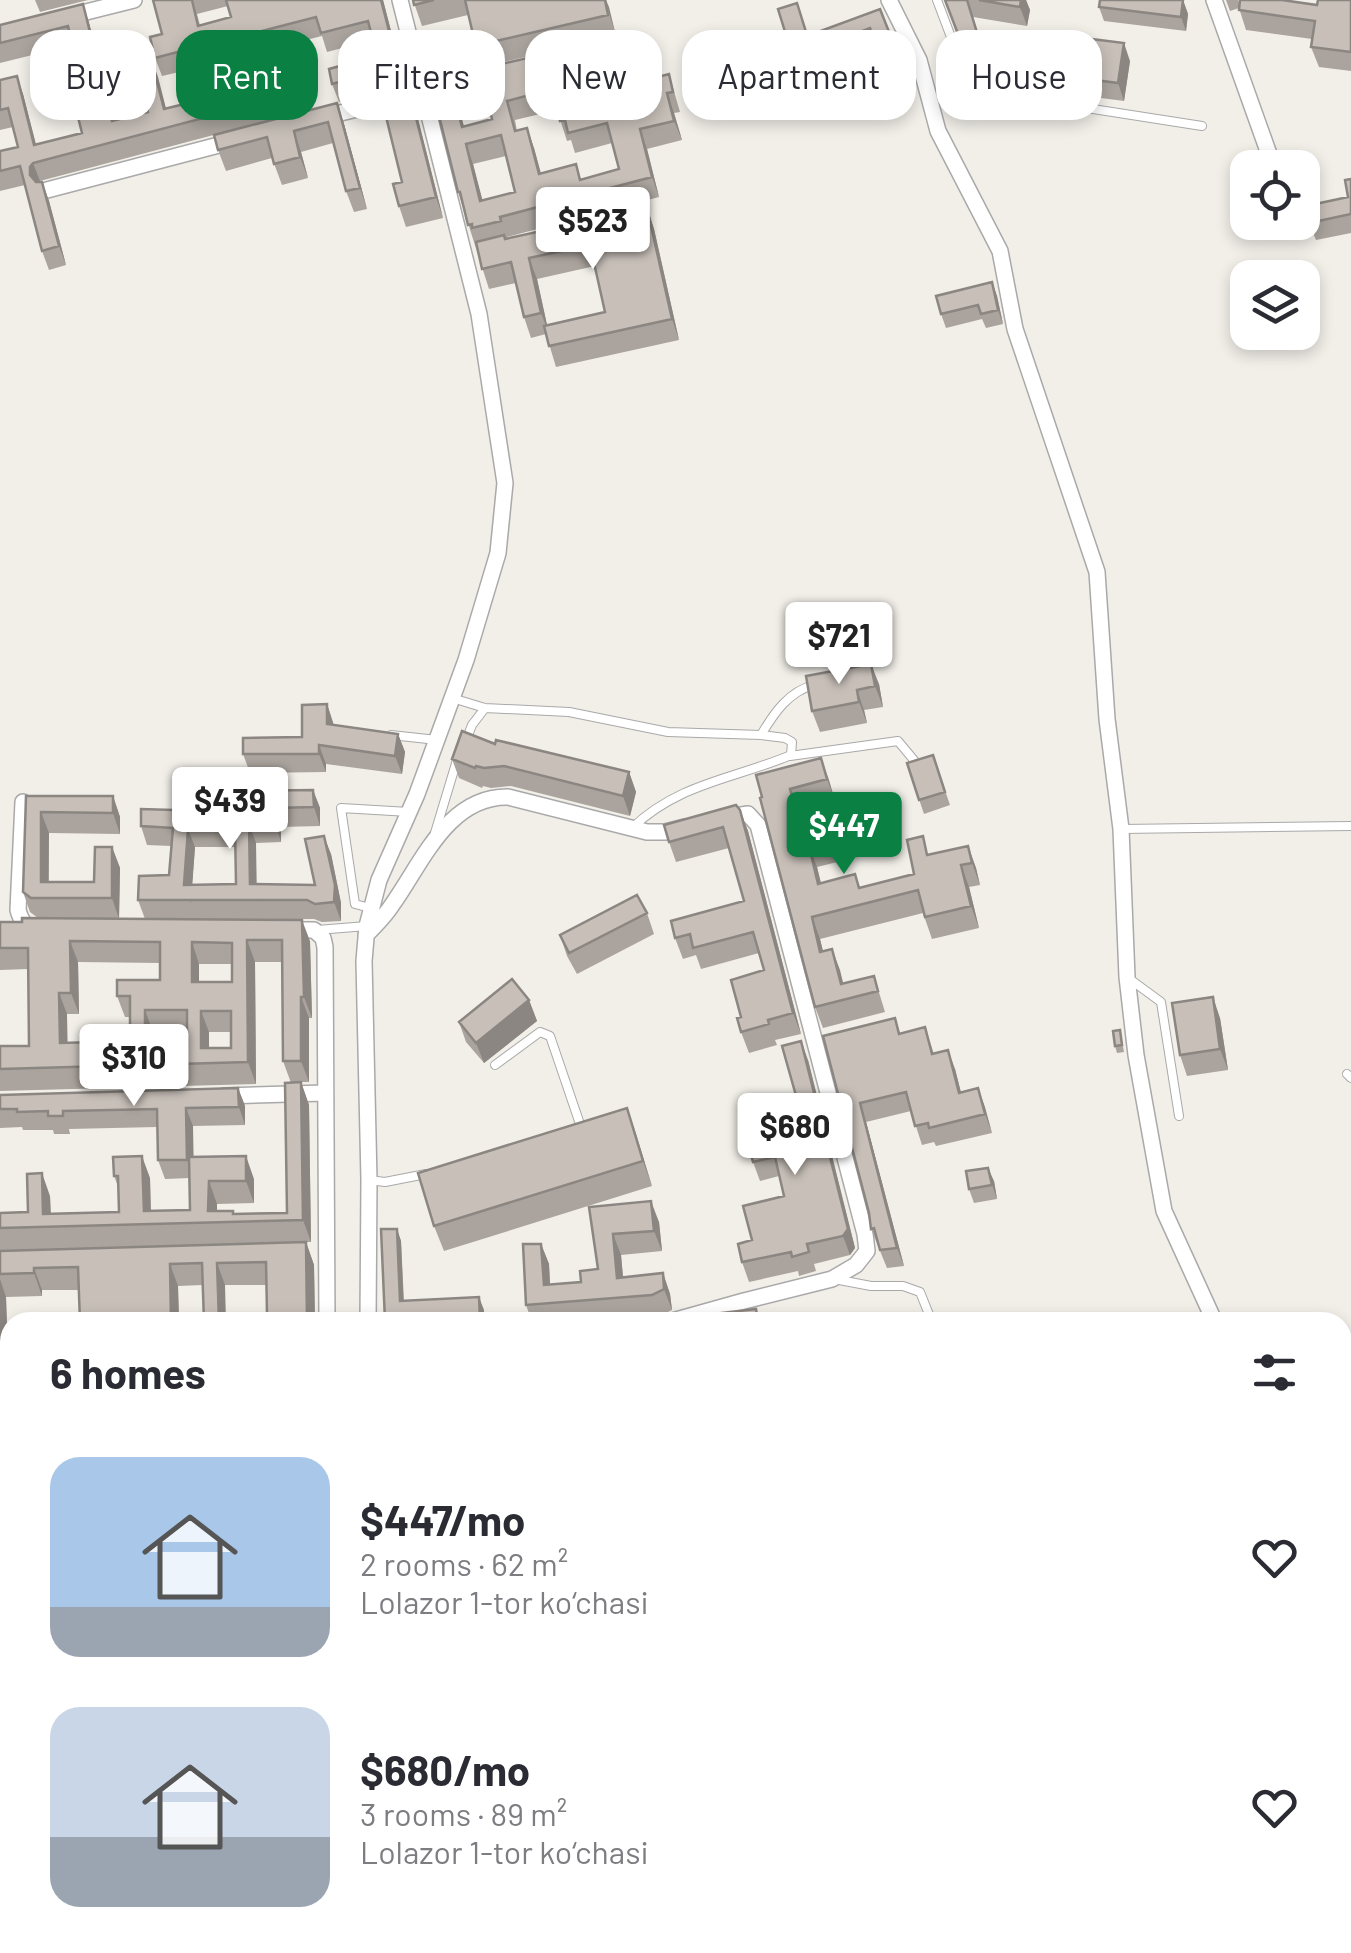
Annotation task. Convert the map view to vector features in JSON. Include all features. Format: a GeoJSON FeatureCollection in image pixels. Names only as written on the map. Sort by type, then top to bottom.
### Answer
{"type":"FeatureCollection","features":[{"type":"Feature","properties":{"kind":"street"},"geometry":{"type":"LineString","coordinates":[[58,19],[134,0]]}},
{"type":"Feature","properties":{"kind":"street"},"geometry":{"type":"LineString","coordinates":[[400,0],[408,30]]}},
{"type":"Feature","properties":{"kind":"street"},"geometry":{"type":"LineString","coordinates":[[888,0],[919,60],[938,130],[1000,251],[1015,330],[1097,572],[1107,719],[1121,829],[1127,977],[1136,1055],[1164,1212],[1210,1312]]}},
{"type":"Feature","properties":{"kind":"street"},"geometry":{"type":"LineString","coordinates":[[1214,0],[1269,150]]}},
{"type":"Feature","properties":{"kind":"street"},"geometry":{"type":"LineString","coordinates":[[505,73],[516,70]]}},
{"type":"Feature","properties":{"kind":"street"},"geometry":{"type":"LineString","coordinates":[[310,121],[338,114]]}},
{"type":"Feature","properties":{"kind":"street"},"geometry":{"type":"LineString","coordinates":[[368,1312],[366,930],[379,880],[452,698],[498,553],[504,483],[479,314],[430,120]]}},
{"type":"Feature","properties":{"kind":"street"},"geometry":{"type":"LineString","coordinates":[[47,190],[254,136]]}},
{"type":"Feature","properties":{"kind":"street"},"geometry":{"type":"LineString","coordinates":[[366,930],[392,905],[433,841],[463,811],[488,796],[508,797],[647,832],[665,832],[748,814],[758,825],[866,1234],[867,1251],[856,1265],[832,1279],[705,1312]]}},
{"type":"Feature","properties":{"kind":"street"},"geometry":{"type":"LineString","coordinates":[[23,802],[18,910],[26,926],[50,930]]}},
{"type":"Feature","properties":{"kind":"street"},"geometry":{"type":"LineString","coordinates":[[275,930],[314,930],[323,938],[325,947],[327,1312]]}},
{"type":"Feature","properties":{"kind":"street"},"geometry":{"type":"LineString","coordinates":[[210,1096],[326,1093]]}},
{"type":"Feature","properties":{"kind":"street"},"geometry":{"type":"LineString","coordinates":[[307,1254],[326,1254]]}},
{"type":"Feature","properties":{"kind":"lane"},"geometry":{"type":"LineString","coordinates":[[937,0],[971,90],[1202,126]]}},
{"type":"Feature","properties":{"kind":"lane"},"geometry":{"type":"LineString","coordinates":[[761,734],[775,712],[802,688],[819,684]]}},
{"type":"Feature","properties":{"kind":"lane"},"geometry":{"type":"LineString","coordinates":[[452,698],[485,708],[569,712],[668,732],[785,738],[792,742],[791,754],[786,757]]}},
{"type":"Feature","properties":{"kind":"lane"},"geometry":{"type":"LineString","coordinates":[[433,841],[451,774],[472,725],[485,708]]}},
{"type":"Feature","properties":{"kind":"lane"},"geometry":{"type":"LineString","coordinates":[[380,734],[437,740]]}},
{"type":"Feature","properties":{"kind":"lane"},"geometry":{"type":"LineString","coordinates":[[632,828],[650,811],[696,787],[786,757],[898,741],[918,765]]}},
{"type":"Feature","properties":{"kind":"lane"},"geometry":{"type":"LineString","coordinates":[[370,908],[355,904],[342,808],[409,812]]}},
{"type":"Feature","properties":{"kind":"lane"},"geometry":{"type":"LineString","coordinates":[[1121,829],[1351,826]]}},
{"type":"Feature","properties":{"kind":"lane"},"geometry":{"type":"LineString","coordinates":[[314,930],[366,930]]}},
{"type":"Feature","properties":{"kind":"lane"},"geometry":{"type":"LineString","coordinates":[[1127,977],[1162,1002],[1179,1116]]}},
{"type":"Feature","properties":{"kind":"lane"},"geometry":{"type":"LineString","coordinates":[[495,1065],[540,1032],[550,1036],[581,1127],[564,1132]]}},
{"type":"Feature","properties":{"kind":"lane"},"geometry":{"type":"LineString","coordinates":[[369,1180],[385,1182],[441,1170]]}},
{"type":"Feature","properties":{"kind":"lane"},"geometry":{"type":"LineString","coordinates":[[832,1279],[870,1286],[903,1286],[920,1292],[928,1312]]}},
{"type":"Feature","properties":{"kind":"building"},"geometry":{"type":"Polygon","coordinates":[[[153,0],[192,0],[198,26],[231,17],[226,0],[381,0],[389,30],[370,30],[368,21],[321,33],[316,17],[266,30],[176,30],[176,52],[156,58],[156,36],[162,34],[153,0]]]}},
{"type":"Feature","properties":{"kind":"building"},"geometry":{"type":"Polygon","coordinates":[[[465,0],[605,0],[608,15],[543,30],[525,30],[525,34],[505,39],[505,30],[472,30],[465,0]]]}},
{"type":"Feature","properties":{"kind":"building"},"geometry":{"type":"Polygon","coordinates":[[[945,0],[967,0],[976,30],[956,30],[945,0]]]}},
{"type":"Feature","properties":{"kind":"building"},"geometry":{"type":"Polygon","coordinates":[[[979,0],[1021,0],[1020,7],[979,0]]]}},
{"type":"Feature","properties":{"kind":"building"},"geometry":{"type":"Polygon","coordinates":[[[1100,0],[1183,0],[1181,17],[1099,7],[1100,0]]]}},
{"type":"Feature","properties":{"kind":"building"},"geometry":{"type":"Polygon","coordinates":[[[1240,0],[1317,5],[1318,0],[1351,0],[1351,52],[1311,47],[1315,21],[1239,10],[1240,0]]]}},
{"type":"Feature","properties":{"kind":"building"},"geometry":{"type":"Polygon","coordinates":[[[797,3],[805,30],[785,30],[778,9],[797,3]]]}},
{"type":"Feature","properties":{"kind":"building"},"geometry":{"type":"Polygon","coordinates":[[[83,4],[89,30],[69,30],[68,26],[30,30],[30,36],[0,43],[0,25],[83,4]]]}},
{"type":"Feature","properties":{"kind":"building"},"geometry":{"type":"Polygon","coordinates":[[[880,9],[888,30],[870,28],[823,30],[880,9]]]}},
{"type":"Feature","properties":{"kind":"building"},"geometry":{"type":"Polygon","coordinates":[[[1102,40],[1124,43],[1118,83],[1102,81],[1102,40]]]}},
{"type":"Feature","properties":{"kind":"building"},"geometry":{"type":"Polygon","coordinates":[[[525,59],[525,96],[507,101],[515,131],[527,128],[539,174],[576,164],[580,180],[619,169],[607,123],[568,133],[565,120],[662,120],[662,76],[669,74],[673,92],[667,93],[674,121],[640,129],[652,177],[472,228],[458,192],[440,120],[460,120],[462,127],[505,120],[505,63],[525,59]],[[501,135],[466,144],[480,201],[515,192],[501,135]]]}},
{"type":"Feature","properties":{"kind":"building"},"geometry":{"type":"Polygon","coordinates":[[[338,67],[338,82],[332,84],[329,69],[338,67]]]}},
{"type":"Feature","properties":{"kind":"building"},"geometry":{"type":"Polygon","coordinates":[[[17,76],[34,145],[82,133],[79,120],[156,120],[156,78],[164,109],[176,106],[176,120],[196,120],[33,163],[30,175],[36,182],[42,182],[59,246],[42,251],[20,166],[0,171],[0,151],[18,147],[8,108],[0,110],[0,80],[17,76]]]}},
{"type":"Feature","properties":{"kind":"building"},"geometry":{"type":"Polygon","coordinates":[[[337,103],[338,120],[342,120],[360,188],[346,191],[328,122],[294,131],[300,157],[274,164],[267,137],[218,150],[214,135],[272,120],[318,120],[318,108],[337,103]]]}},
{"type":"Feature","properties":{"kind":"building"},"geometry":{"type":"Polygon","coordinates":[[[387,120],[417,120],[436,197],[399,206],[393,184],[402,182],[387,120]]]}},
{"type":"Feature","properties":{"kind":"building"},"geometry":{"type":"Polygon","coordinates":[[[1351,179],[1351,214],[1320,221],[1320,203],[1348,197],[1345,180],[1351,179]]]}},
{"type":"Feature","properties":{"kind":"building"},"geometry":{"type":"Polygon","coordinates":[[[647,208],[672,319],[549,346],[544,326],[605,312],[590,245],[529,258],[541,313],[524,317],[511,262],[482,269],[476,242],[647,208]]]}},
{"type":"Feature","properties":{"kind":"building"},"geometry":{"type":"Polygon","coordinates":[[[992,282],[998,310],[981,314],[978,305],[941,314],[936,296],[992,282]]]}},
{"type":"Feature","properties":{"kind":"building"},"geometry":{"type":"Polygon","coordinates":[[[871,664],[875,686],[857,690],[859,702],[812,711],[806,676],[871,664]]]}},
{"type":"Feature","properties":{"kind":"building"},"geometry":{"type":"Polygon","coordinates":[[[327,704],[327,724],[398,734],[395,756],[319,745],[319,754],[243,754],[243,738],[302,737],[302,705],[327,704]]]}},
{"type":"Feature","properties":{"kind":"building"},"geometry":{"type":"Polygon","coordinates":[[[462,731],[495,744],[496,740],[629,772],[623,796],[504,766],[475,768],[452,759],[462,731]]]}},
{"type":"Feature","properties":{"kind":"building"},"geometry":{"type":"Polygon","coordinates":[[[933,755],[945,792],[919,800],[907,763],[933,755]]]}},
{"type":"Feature","properties":{"kind":"building"},"geometry":{"type":"Polygon","coordinates":[[[821,758],[827,779],[790,789],[801,829],[874,811],[878,828],[809,846],[818,884],[855,874],[859,888],[914,874],[907,840],[923,836],[927,855],[968,846],[972,863],[961,865],[971,906],[925,917],[918,890],[812,917],[820,952],[832,949],[841,984],[874,976],[878,991],[815,1007],[756,775],[821,758]]]}},
{"type":"Feature","properties":{"kind":"building"},"geometry":{"type":"Polygon","coordinates":[[[313,790],[314,807],[274,808],[275,824],[249,824],[250,884],[315,885],[305,839],[324,836],[335,885],[334,902],[138,900],[139,876],[169,875],[173,828],[141,826],[141,809],[174,810],[175,794],[191,795],[190,810],[234,809],[234,791],[313,790]],[[235,828],[188,829],[184,885],[236,884],[235,828]]]}},
{"type":"Feature","properties":{"kind":"building"},"geometry":{"type":"Polygon","coordinates":[[[26,796],[113,796],[113,813],[41,812],[41,882],[94,882],[95,847],[112,847],[112,898],[31,898],[23,892],[26,796]]]}},
{"type":"Feature","properties":{"kind":"building"},"geometry":{"type":"Polygon","coordinates":[[[736,805],[793,1013],[741,1032],[731,980],[764,970],[753,932],[693,948],[690,934],[675,938],[671,921],[744,901],[723,827],[669,842],[664,825],[736,805]]]}},
{"type":"Feature","properties":{"kind":"building"},"geometry":{"type":"Polygon","coordinates":[[[637,895],[647,913],[569,953],[560,935],[637,895]]]}},
{"type":"Feature","properties":{"kind":"building"},"geometry":{"type":"Polygon","coordinates":[[[22,918],[302,920],[301,1061],[283,1061],[282,940],[247,940],[248,1062],[0,1069],[0,1046],[29,1046],[28,948],[0,948],[0,922],[22,922],[22,918]],[[70,941],[71,993],[59,993],[60,1043],[96,1042],[96,1031],[130,1031],[130,996],[117,996],[117,980],[160,980],[160,942],[70,941]],[[192,942],[192,982],[232,982],[232,943],[192,942]],[[145,1010],[145,1048],[187,1047],[187,1010],[145,1010]],[[201,1011],[201,1048],[231,1048],[231,1011],[201,1011]]]}},
{"type":"Feature","properties":{"kind":"building"},"geometry":{"type":"Polygon","coordinates":[[[512,979],[529,1000],[476,1043],[459,1022],[512,979]]]}},
{"type":"Feature","properties":{"kind":"building"},"geometry":{"type":"Polygon","coordinates":[[[1213,997],[1220,1049],[1180,1055],[1172,1003],[1213,997]]]}},
{"type":"Feature","properties":{"kind":"building"},"geometry":{"type":"Polygon","coordinates":[[[895,1018],[899,1034],[925,1027],[932,1054],[948,1050],[959,1093],[978,1088],[985,1114],[929,1128],[928,1123],[915,1126],[906,1092],[860,1103],[897,1248],[880,1250],[874,1228],[871,1229],[823,1036],[895,1018]]]}},
{"type":"Feature","properties":{"kind":"building"},"geometry":{"type":"Polygon","coordinates":[[[1120,1030],[1122,1045],[1115,1046],[1113,1031],[1120,1030]]]}},
{"type":"Feature","properties":{"kind":"building"},"geometry":{"type":"Polygon","coordinates":[[[801,1041],[848,1229],[843,1236],[807,1244],[809,1252],[742,1262],[738,1244],[752,1240],[743,1206],[784,1196],[775,1157],[753,1162],[745,1131],[802,1117],[782,1046],[801,1041]]]}},
{"type":"Feature","properties":{"kind":"building"},"geometry":{"type":"Polygon","coordinates":[[[301,1082],[303,1220],[0,1228],[0,1213],[28,1212],[27,1174],[42,1173],[43,1214],[119,1212],[113,1157],[142,1156],[144,1211],[190,1210],[189,1157],[246,1156],[246,1181],[209,1181],[208,1211],[287,1213],[285,1083],[301,1082]]]}},
{"type":"Feature","properties":{"kind":"building"},"geometry":{"type":"Polygon","coordinates":[[[238,1088],[239,1107],[186,1108],[187,1160],[158,1160],[157,1109],[63,1111],[63,1116],[48,1116],[48,1111],[0,1109],[0,1095],[238,1088]]]}},
{"type":"Feature","properties":{"kind":"building"},"geometry":{"type":"Polygon","coordinates":[[[627,1108],[643,1161],[434,1226],[418,1173],[627,1108]]]}},
{"type":"Feature","properties":{"kind":"building"},"geometry":{"type":"Polygon","coordinates":[[[988,1168],[992,1185],[969,1189],[966,1171],[988,1168]]]}},
{"type":"Feature","properties":{"kind":"building"},"geometry":{"type":"Polygon","coordinates":[[[651,1201],[654,1231],[613,1234],[617,1278],[663,1273],[664,1289],[652,1295],[526,1305],[523,1244],[541,1244],[544,1285],[581,1282],[580,1271],[598,1269],[589,1207],[651,1201]]]}},
{"type":"Feature","properties":{"kind":"building"},"geometry":{"type":"Polygon","coordinates":[[[381,1229],[397,1229],[400,1301],[479,1297],[480,1312],[385,1312],[381,1229]]]}},
{"type":"Feature","properties":{"kind":"building"},"geometry":{"type":"Polygon","coordinates":[[[306,1242],[307,1312],[267,1312],[266,1262],[217,1263],[219,1312],[204,1312],[202,1263],[170,1264],[171,1312],[80,1312],[78,1267],[0,1274],[0,1251],[306,1242]]]}}]}
